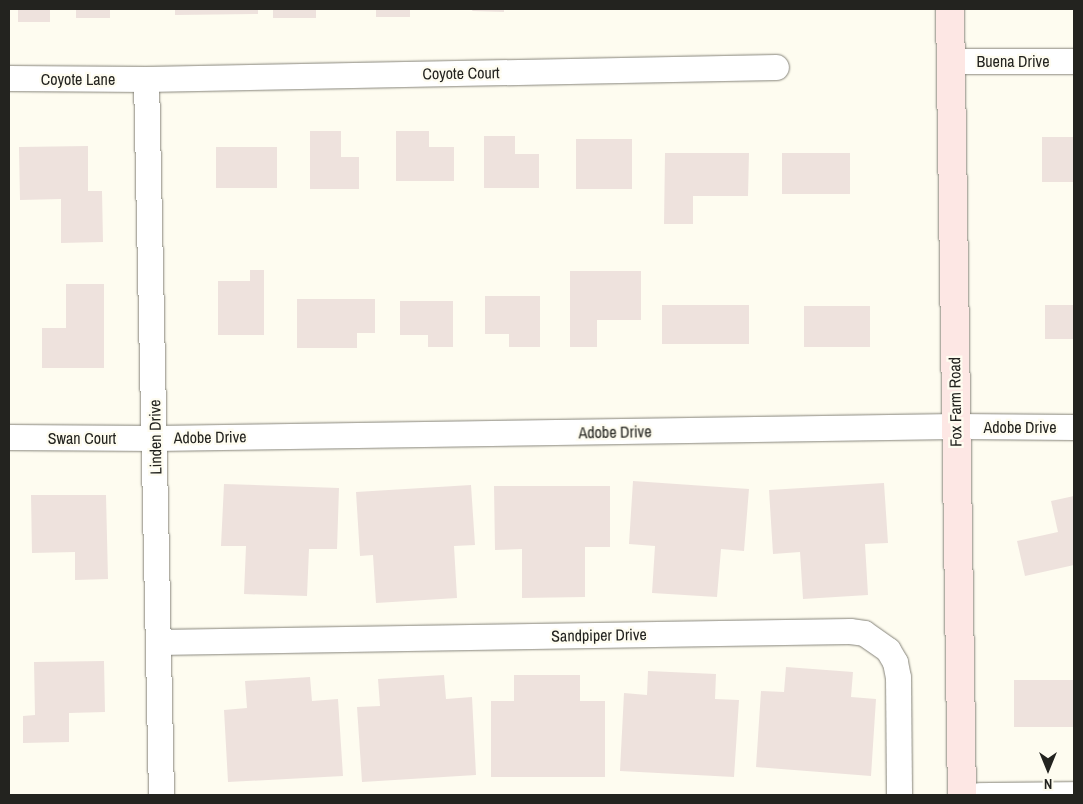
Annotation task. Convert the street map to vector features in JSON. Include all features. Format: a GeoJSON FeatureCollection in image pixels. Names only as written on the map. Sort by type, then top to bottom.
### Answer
{"type":"FeatureCollection","features":[{"type":"Feature","properties":{"kind":"street","name":"Fox Farm Road"},"geometry":{"type":"LineString","coordinates":[[950,9],[962,795]]}},
{"type":"Feature","properties":{"kind":"street","name":"Buena Drive"},"geometry":{"type":"LineString","coordinates":[[951,61],[1074,61]]}},
{"type":"Feature","properties":{"kind":"street","name":"Coyote Court"},"geometry":{"type":"LineString","coordinates":[[146,79],[776,67]]}},
{"type":"Feature","properties":{"kind":"street","name":"Coyote Lane"},"geometry":{"type":"LineString","coordinates":[[9,78],[146,79]]}},
{"type":"Feature","properties":{"kind":"street","name":"Linden Drive"},"geometry":{"type":"LineString","coordinates":[[146,79],[156,438],[161,795]]}},
{"type":"Feature","properties":{"kind":"street","name":"Adobe Drive"},"geometry":{"type":"LineString","coordinates":[[156,438],[955,426],[1074,427]]}},
{"type":"Feature","properties":{"kind":"street","name":"Swan Court"},"geometry":{"type":"LineString","coordinates":[[9,438],[156,438]]}},
{"type":"Feature","properties":{"kind":"street","name":"Sandpiper Drive"},"geometry":{"type":"LineString","coordinates":[[158,642],[850,631],[864,634],[888,650],[895,662],[898,676],[899,795]]}},
{"type":"Feature","properties":{"kind":"street"},"geometry":{"type":"LineString","coordinates":[[979,795],[1074,794]]}},
{"type":"Feature","properties":{"kind":"building"},"geometry":{"type":"Polygon","coordinates":[[[18,9],[50,9],[50,22],[18,22],[18,9]]]}},
{"type":"Feature","properties":{"kind":"building"},"geometry":{"type":"Polygon","coordinates":[[[76,9],[110,9],[110,18],[76,18],[76,9]]]}},
{"type":"Feature","properties":{"kind":"building"},"geometry":{"type":"Polygon","coordinates":[[[175,9],[258,9],[258,14],[175,15],[175,9]]]}},
{"type":"Feature","properties":{"kind":"building"},"geometry":{"type":"Polygon","coordinates":[[[273,9],[316,9],[316,18],[273,18],[273,9]]]}},
{"type":"Feature","properties":{"kind":"building"},"geometry":{"type":"Polygon","coordinates":[[[376,9],[410,9],[410,17],[376,17],[376,9]]]}},
{"type":"Feature","properties":{"kind":"building"},"geometry":{"type":"Polygon","coordinates":[[[473,9],[504,9],[504,12],[472,11],[473,9]]]}},
{"type":"Feature","properties":{"kind":"building"},"geometry":{"type":"Polygon","coordinates":[[[310,131],[341,131],[341,157],[359,157],[359,189],[310,189],[310,131]]]}},
{"type":"Feature","properties":{"kind":"building"},"geometry":{"type":"Polygon","coordinates":[[[396,131],[429,131],[429,147],[454,147],[454,181],[396,181],[396,131]]]}},
{"type":"Feature","properties":{"kind":"building"},"geometry":{"type":"Polygon","coordinates":[[[484,136],[515,136],[515,154],[539,154],[539,188],[484,188],[484,136]]]}},
{"type":"Feature","properties":{"kind":"building"},"geometry":{"type":"Polygon","coordinates":[[[1042,137],[1074,137],[1074,182],[1042,182],[1042,137]]]}},
{"type":"Feature","properties":{"kind":"building"},"geometry":{"type":"Polygon","coordinates":[[[576,139],[632,139],[632,189],[576,189],[576,139]]]}},
{"type":"Feature","properties":{"kind":"building"},"geometry":{"type":"Polygon","coordinates":[[[88,146],[88,191],[102,191],[103,242],[61,243],[61,199],[20,200],[19,147],[88,146]]]}},
{"type":"Feature","properties":{"kind":"building"},"geometry":{"type":"Polygon","coordinates":[[[216,147],[277,147],[277,188],[216,188],[216,147]]]}},
{"type":"Feature","properties":{"kind":"building"},"geometry":{"type":"Polygon","coordinates":[[[665,153],[749,153],[748,196],[693,196],[693,224],[664,224],[665,153]]]}},
{"type":"Feature","properties":{"kind":"building"},"geometry":{"type":"Polygon","coordinates":[[[782,153],[850,153],[850,194],[782,194],[782,153]]]}},
{"type":"Feature","properties":{"kind":"building"},"geometry":{"type":"Polygon","coordinates":[[[250,270],[264,270],[264,335],[218,335],[218,281],[250,281],[250,270]]]}},
{"type":"Feature","properties":{"kind":"building"},"geometry":{"type":"Polygon","coordinates":[[[570,271],[641,271],[641,320],[597,320],[597,347],[570,347],[570,271]]]}},
{"type":"Feature","properties":{"kind":"building"},"geometry":{"type":"Polygon","coordinates":[[[66,284],[104,284],[104,368],[42,368],[42,328],[66,328],[66,284]]]}},
{"type":"Feature","properties":{"kind":"building"},"geometry":{"type":"Polygon","coordinates":[[[485,296],[540,296],[540,347],[509,347],[509,334],[485,334],[485,296]]]}},
{"type":"Feature","properties":{"kind":"building"},"geometry":{"type":"Polygon","coordinates":[[[297,299],[375,299],[375,333],[357,333],[357,348],[297,348],[297,299]]]}},
{"type":"Feature","properties":{"kind":"building"},"geometry":{"type":"Polygon","coordinates":[[[400,301],[453,301],[453,347],[428,347],[428,335],[400,335],[400,301]]]}},
{"type":"Feature","properties":{"kind":"building"},"geometry":{"type":"Polygon","coordinates":[[[662,305],[749,305],[749,344],[662,344],[662,305]]]}},
{"type":"Feature","properties":{"kind":"building"},"geometry":{"type":"Polygon","coordinates":[[[1045,305],[1074,305],[1074,339],[1045,339],[1045,305]]]}},
{"type":"Feature","properties":{"kind":"building"},"geometry":{"type":"Polygon","coordinates":[[[804,306],[870,306],[870,347],[804,347],[804,306]]]}},
{"type":"Feature","properties":{"kind":"building"},"geometry":{"type":"Polygon","coordinates":[[[633,481],[749,489],[744,551],[721,549],[717,597],[652,593],[655,546],[629,544],[633,481]]]}},
{"type":"Feature","properties":{"kind":"building"},"geometry":{"type":"Polygon","coordinates":[[[884,483],[888,543],[865,544],[868,595],[803,599],[800,552],[773,554],[769,490],[884,483]]]}},
{"type":"Feature","properties":{"kind":"building"},"geometry":{"type":"Polygon","coordinates":[[[224,484],[339,488],[337,549],[309,549],[307,596],[244,594],[246,546],[221,546],[224,484]]]}},
{"type":"Feature","properties":{"kind":"building"},"geometry":{"type":"Polygon","coordinates":[[[471,485],[475,545],[454,546],[457,598],[376,603],[373,555],[360,556],[356,492],[471,485]]]}},
{"type":"Feature","properties":{"kind":"building"},"geometry":{"type":"Polygon","coordinates":[[[494,486],[610,486],[610,547],[585,547],[585,597],[522,598],[522,549],[495,550],[494,486]]]}},
{"type":"Feature","properties":{"kind":"building"},"geometry":{"type":"Polygon","coordinates":[[[31,495],[106,495],[108,579],[75,580],[75,552],[32,553],[31,495]]]}},
{"type":"Feature","properties":{"kind":"building"},"geometry":{"type":"Polygon","coordinates":[[[1074,496],[1074,565],[1025,576],[1017,541],[1058,532],[1051,501],[1074,496]]]}},
{"type":"Feature","properties":{"kind":"building"},"geometry":{"type":"Polygon","coordinates":[[[104,661],[105,712],[69,713],[69,742],[23,743],[23,716],[35,715],[34,662],[104,661]]]}},
{"type":"Feature","properties":{"kind":"building"},"geometry":{"type":"Polygon","coordinates":[[[786,667],[853,672],[851,697],[876,699],[871,776],[756,767],[761,691],[784,692],[786,667]]]}},
{"type":"Feature","properties":{"kind":"building"},"geometry":{"type":"Polygon","coordinates":[[[648,671],[716,674],[715,699],[739,700],[734,777],[620,771],[624,693],[647,695],[648,671]]]}},
{"type":"Feature","properties":{"kind":"building"},"geometry":{"type":"Polygon","coordinates":[[[444,675],[446,699],[472,697],[476,775],[362,782],[357,707],[380,706],[378,679],[444,675]]]}},
{"type":"Feature","properties":{"kind":"building"},"geometry":{"type":"Polygon","coordinates":[[[514,675],[580,675],[580,701],[605,701],[605,777],[491,777],[491,701],[514,701],[514,675]]]}},
{"type":"Feature","properties":{"kind":"building"},"geometry":{"type":"Polygon","coordinates":[[[310,677],[312,701],[338,699],[343,776],[228,782],[224,710],[247,708],[245,681],[310,677]]]}},
{"type":"Feature","properties":{"kind":"building"},"geometry":{"type":"Polygon","coordinates":[[[1014,680],[1074,680],[1074,727],[1014,727],[1014,680]]]}}]}
